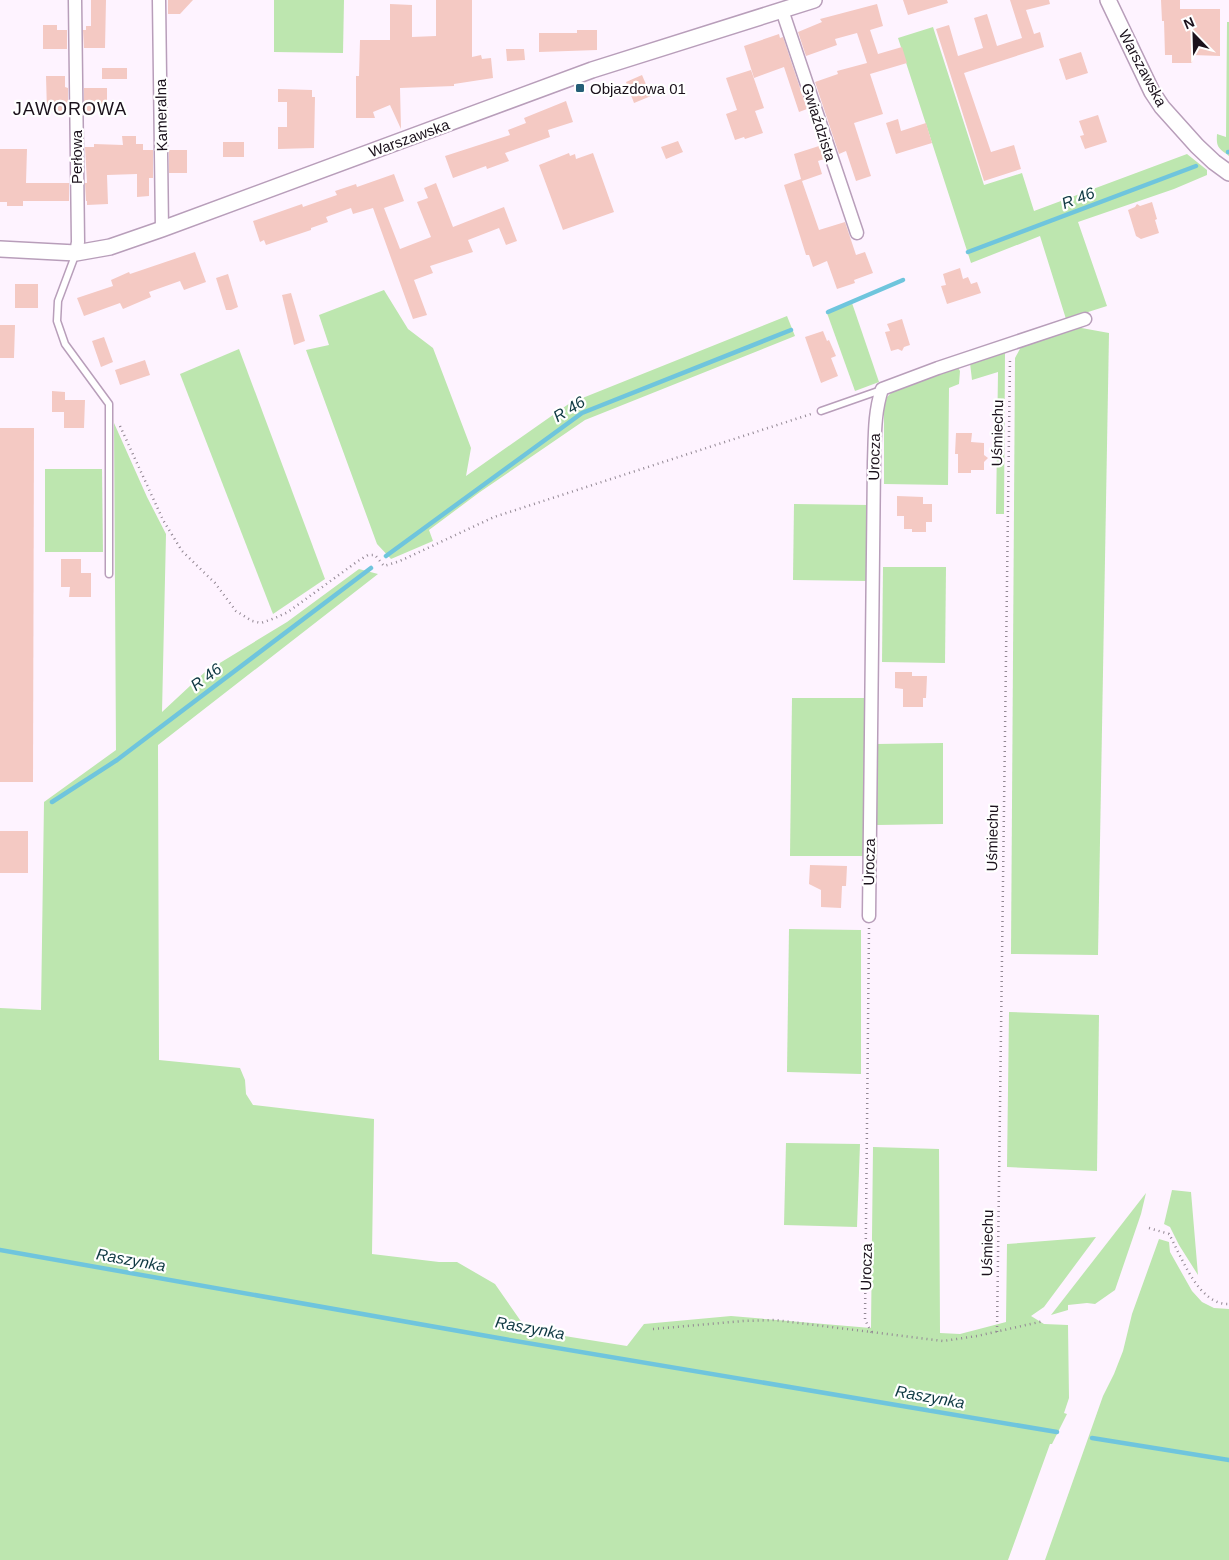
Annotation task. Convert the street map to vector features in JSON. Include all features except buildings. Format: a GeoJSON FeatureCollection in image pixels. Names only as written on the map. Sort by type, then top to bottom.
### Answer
{"type":"FeatureCollection","features":[{"type":"Feature","properties":{"kind":"street","name":"Perłowa"},"geometry":{"type":"LineString","coordinates":[[75,0],[78,242],[76,253]]}},
{"type":"Feature","properties":{"kind":"street","name":"Kameralna"},"geometry":{"type":"LineString","coordinates":[[160,0],[162,229]]}},
{"type":"Feature","properties":{"kind":"street","name":"Warszawska"},"geometry":{"type":"LineString","coordinates":[[0,249],[76,253],[110,247],[592,70],[814,0]]}},
{"type":"Feature","properties":{"kind":"street","name":"Warszawska"},"geometry":{"type":"LineString","coordinates":[[1108,0],[1152,92],[1162,107],[1197,146],[1214,162],[1229,172]]}},
{"type":"Feature","properties":{"kind":"street","name":"Gwiaździsta"},"geometry":{"type":"LineString","coordinates":[[782,10],[856,233]]}},
{"type":"Feature","properties":{"kind":"street"},"geometry":{"type":"LineString","coordinates":[[882,389],[938,368],[1085,319]]}},
{"type":"Feature","properties":{"kind":"street","name":"Urocza"},"geometry":{"type":"LineString","coordinates":[[869,916],[875,417],[882,389]]}},
{"type":"Feature","properties":{"kind":"lane"},"geometry":{"type":"LineString","coordinates":[[76,253],[58,301],[57,321],[65,344],[109,404],[109,574]]}},
{"type":"Feature","properties":{"kind":"lane"},"geometry":{"type":"LineString","coordinates":[[821,411],[882,389]]}},
{"type":"Feature","properties":{"kind":"path","name":"Uśmiechu"},"geometry":{"type":"LineString","coordinates":[[997,1332],[1010,344]]}},
{"type":"Feature","properties":{"kind":"path"},"geometry":{"type":"LineString","coordinates":[[109,404],[163,520],[182,551],[215,583],[236,612],[252,621],[262,623],[288,612],[358,560],[368,555],[375,555],[384,566],[400,561],[494,517],[821,411]]}},
{"type":"Feature","properties":{"kind":"path","name":"Urocza"},"geometry":{"type":"LineString","coordinates":[[869,916],[865,1320],[872,1333]]}},
{"type":"Feature","properties":{"kind":"path"},"geometry":{"type":"LineString","coordinates":[[1148,1228],[1169,1234],[1194,1282],[1209,1299],[1220,1304],[1229,1304]]}},
{"type":"Feature","properties":{"kind":"path"},"geometry":{"type":"LineString","coordinates":[[653,1329],[775,1320],[943,1341],[997,1332],[1044,1320]]}},
{"type":"Feature","properties":{"kind":"green space"},"geometry":{"type":"Polygon","coordinates":[[[274,0],[344,0],[343,53],[274,52],[274,0]]]}},
{"type":"Feature","properties":{"kind":"green space"},"geometry":{"type":"Polygon","coordinates":[[[1227,22],[1229,22],[1229,156],[1219,147],[1217,142],[1217,134],[1226,137],[1227,22]]]}},
{"type":"Feature","properties":{"kind":"green space"},"geometry":{"type":"Polygon","coordinates":[[[933,27],[984,185],[1022,173],[1034,211],[1187,154],[1207,170],[1207,175],[1174,189],[1078,222],[1107,306],[1066,319],[1040,236],[971,263],[898,38],[933,27]]]}},
{"type":"Feature","properties":{"kind":"green space"},"geometry":{"type":"Polygon","coordinates":[[[384,290],[408,329],[433,348],[471,448],[466,476],[570,403],[787,316],[795,336],[585,420],[480,492],[429,530],[433,541],[391,559],[377,544],[306,350],[329,345],[319,315],[384,290]]]}},
{"type":"Feature","properties":{"kind":"green space"},"geometry":{"type":"Polygon","coordinates":[[[852,303],[879,382],[855,391],[827,313],[852,303]]]}},
{"type":"Feature","properties":{"kind":"green space"},"geometry":{"type":"Polygon","coordinates":[[[1076,327],[1109,333],[1098,955],[1011,954],[1015,358],[1022,345],[1076,327]]]}},
{"type":"Feature","properties":{"kind":"green space"},"geometry":{"type":"Polygon","coordinates":[[[239,349],[325,579],[273,614],[180,374],[239,349]]]}},
{"type":"Feature","properties":{"kind":"green space"},"geometry":{"type":"Polygon","coordinates":[[[1005,353],[1004,514],[996,514],[998,372],[972,380],[970,363],[975,360],[1005,353]]]}},
{"type":"Feature","properties":{"kind":"green space"},"geometry":{"type":"Polygon","coordinates":[[[957,366],[960,371],[959,384],[949,388],[948,485],[884,484],[884,405],[887,397],[894,390],[957,366]]]}},
{"type":"Feature","properties":{"kind":"green space"},"geometry":{"type":"Polygon","coordinates":[[[114,423],[147,497],[166,534],[162,712],[205,672],[287,622],[359,569],[378,574],[158,745],[159,1060],[240,1068],[245,1080],[246,1094],[253,1105],[374,1119],[372,1254],[439,1262],[457,1262],[495,1284],[527,1330],[627,1346],[644,1324],[731,1316],[871,1328],[873,1147],[939,1149],[940,1333],[960,1334],[1006,1322],[1007,1244],[1096,1237],[1044,1307],[1031,1316],[1044,1324],[1068,1325],[1069,1398],[1064,1413],[1067,1414],[1052,1444],[1050,1444],[1008,1560],[0,1560],[0,1008],[41,1010],[44,802],[116,750],[114,423]]]}},
{"type":"Feature","properties":{"kind":"green space"},"geometry":{"type":"Polygon","coordinates":[[[45,469],[102,469],[103,552],[45,552],[45,469]]]}},
{"type":"Feature","properties":{"kind":"green space"},"geometry":{"type":"Polygon","coordinates":[[[794,504],[869,505],[868,581],[793,580],[794,504]]]}},
{"type":"Feature","properties":{"kind":"green space"},"geometry":{"type":"Polygon","coordinates":[[[883,567],[946,567],[945,663],[882,662],[883,567]]]}},
{"type":"Feature","properties":{"kind":"green space"},"geometry":{"type":"Polygon","coordinates":[[[792,698],[866,698],[865,856],[790,856],[792,698]]]}},
{"type":"Feature","properties":{"kind":"green space"},"geometry":{"type":"Polygon","coordinates":[[[943,743],[943,824],[877,825],[876,744],[943,743]]]}},
{"type":"Feature","properties":{"kind":"green space"},"geometry":{"type":"Polygon","coordinates":[[[789,929],[861,930],[861,1074],[787,1072],[789,929]]]}},
{"type":"Feature","properties":{"kind":"green space"},"geometry":{"type":"Polygon","coordinates":[[[1009,1012],[1099,1015],[1097,1171],[1007,1167],[1009,1012]]]}},
{"type":"Feature","properties":{"kind":"green space"},"geometry":{"type":"Polygon","coordinates":[[[786,1143],[860,1144],[857,1227],[784,1225],[786,1143]]]}},
{"type":"Feature","properties":{"kind":"green space"},"geometry":{"type":"Polygon","coordinates":[[[1172,1190],[1191,1192],[1198,1275],[1170,1227],[1164,1224],[1172,1190]]]}},
{"type":"Feature","properties":{"kind":"green space"},"geometry":{"type":"Polygon","coordinates":[[[1146,1193],[1141,1214],[1115,1290],[1095,1304],[1068,1305],[1068,1310],[1051,1315],[1146,1193]]]}},
{"type":"Feature","properties":{"kind":"green space"},"geometry":{"type":"Polygon","coordinates":[[[1159,1239],[1169,1242],[1170,1252],[1192,1291],[1202,1302],[1214,1308],[1229,1309],[1229,1560],[1045,1560],[1103,1396],[1123,1351],[1132,1314],[1159,1239]]]}},
{"type":"Feature","properties":{"kind":"waterway","name":"R 46"},"geometry":{"type":"LineString","coordinates":[[968,252],[1196,166]]}},
{"type":"Feature","properties":{"kind":"waterway","name":"R 46"},"geometry":{"type":"LineString","coordinates":[[828,312],[903,280]]}},
{"type":"Feature","properties":{"kind":"waterway","name":"R 46"},"geometry":{"type":"LineString","coordinates":[[386,556],[582,413],[791,330]]}},
{"type":"Feature","properties":{"kind":"waterway","name":"R 46"},"geometry":{"type":"LineString","coordinates":[[52,802],[117,760],[371,568]]}},
{"type":"Feature","properties":{"kind":"waterway","name":"Raszynka"},"geometry":{"type":"LineString","coordinates":[[0,1250],[504,1339],[1057,1432]]}},
{"type":"Feature","properties":{"kind":"waterway","name":"Raszynka"},"geometry":{"type":"LineString","coordinates":[[1092,1438],[1229,1460]]}},
{"type":"Feature","properties":{"kind":"place","name":"Objazdowa 01"},"geometry":{"type":"Point","coordinates":[580,88]}},
{"type":"Feature","properties":{"kind":"district","name":"JAWOROWA"},"geometry":{"type":"Point","coordinates":[70,109]}}]}
